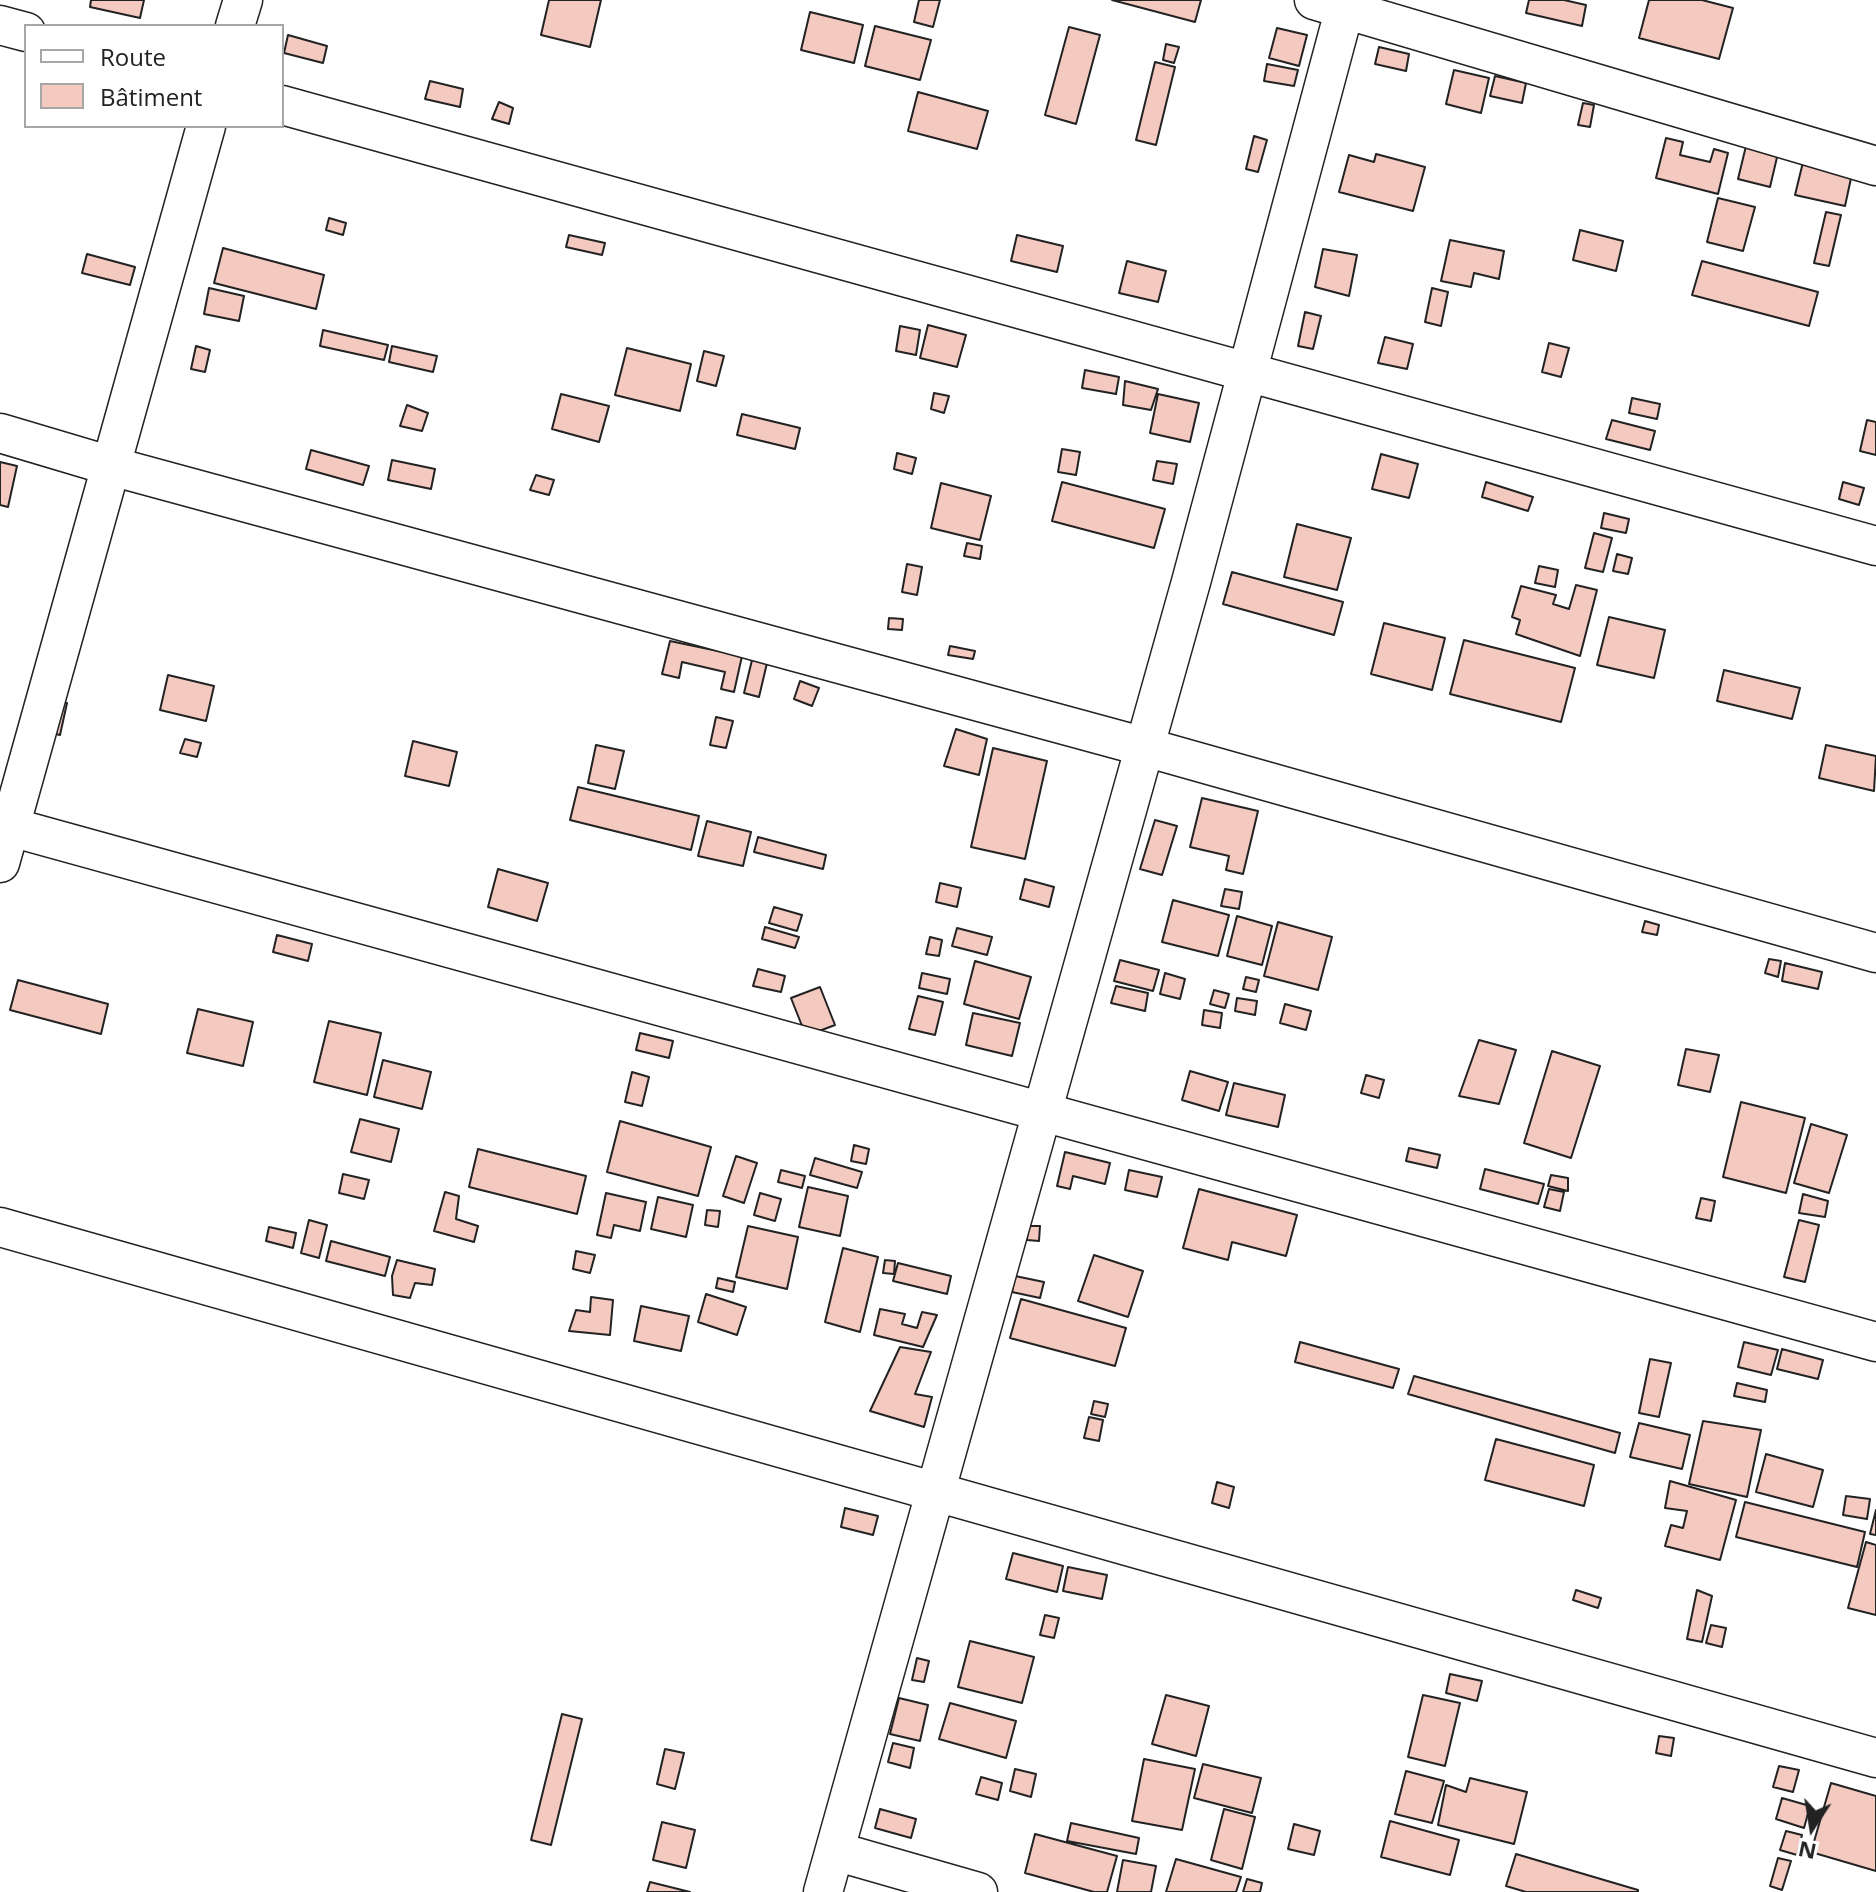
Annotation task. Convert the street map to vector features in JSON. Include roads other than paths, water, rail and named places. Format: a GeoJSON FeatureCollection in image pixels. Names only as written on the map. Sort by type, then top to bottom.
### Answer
{"type":"FeatureCollection","features":[{"type":"Feature","properties":{"kind":"street"},"geometry":{"type":"LineString","coordinates":[[236,24],[243,0]]}},
{"type":"Feature","properties":{"kind":"street"},"geometry":{"type":"LineString","coordinates":[[823,1892],[1248,372],[1336,3],[1876,166]]}},
{"type":"Feature","properties":{"kind":"street"},"geometry":{"type":"LineString","coordinates":[[0,25],[24,31]]}},
{"type":"Feature","properties":{"kind":"street"},"geometry":{"type":"LineString","coordinates":[[284,106],[1876,546]]}},
{"type":"Feature","properties":{"kind":"street"},"geometry":{"type":"LineString","coordinates":[[0,863],[5,825],[111,466],[205,128]]}},
{"type":"Feature","properties":{"kind":"street"},"geometry":{"type":"LineString","coordinates":[[0,433],[111,466],[1145,747],[1876,953]]}},
{"type":"Feature","properties":{"kind":"street"},"geometry":{"type":"LineString","coordinates":[[5,825],[1876,1342]]}},
{"type":"Feature","properties":{"kind":"street"},"geometry":{"type":"LineString","coordinates":[[0,1227],[1876,1758]]}},
{"type":"Feature","properties":{"kind":"street"},"geometry":{"type":"LineString","coordinates":[[835,1851],[978,1892]]}}]}
